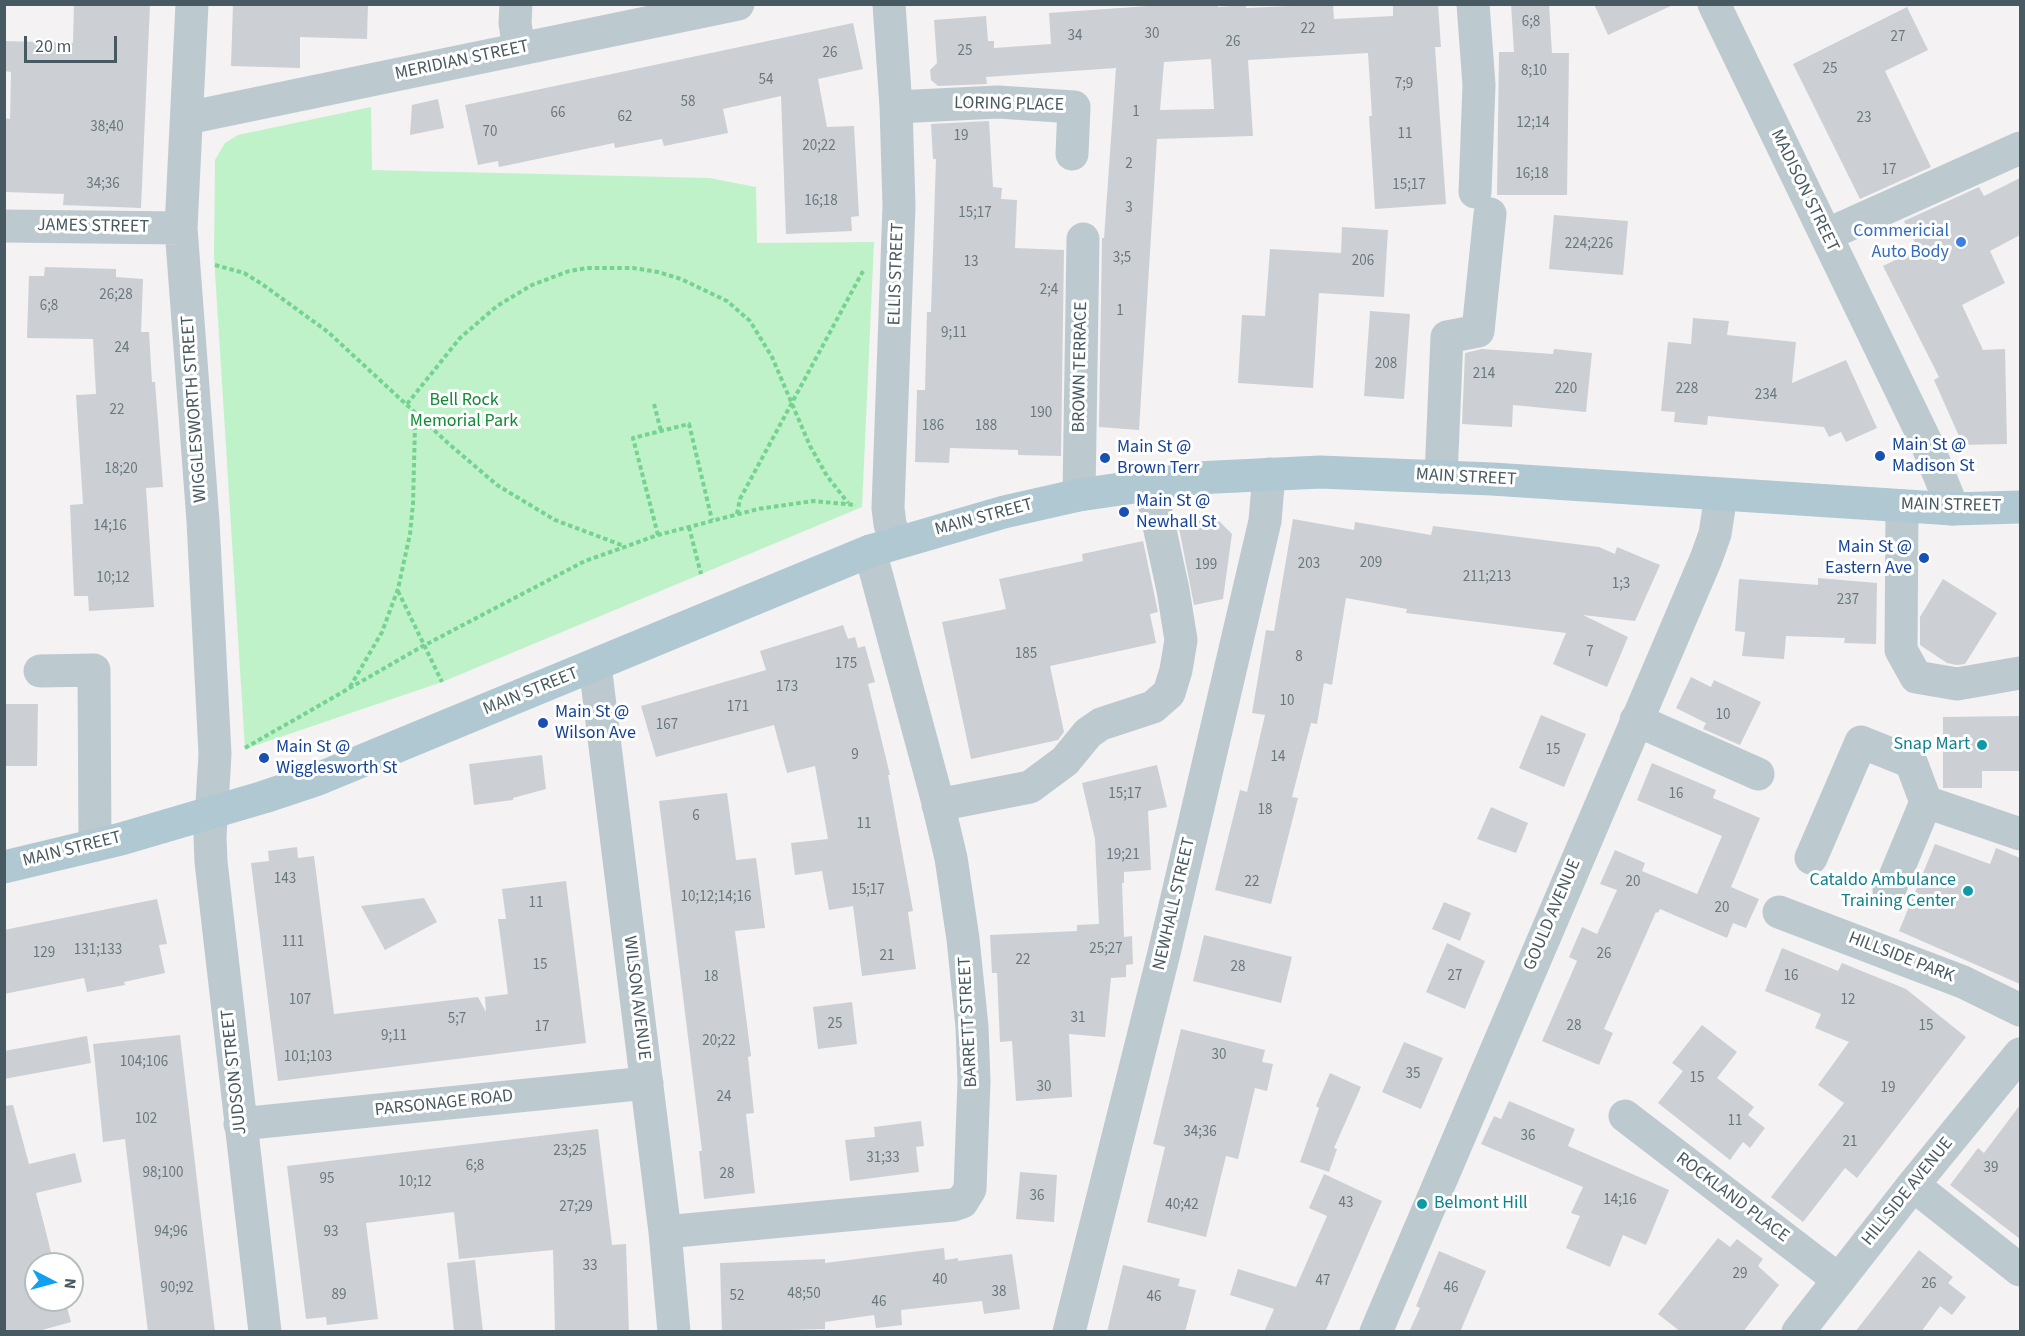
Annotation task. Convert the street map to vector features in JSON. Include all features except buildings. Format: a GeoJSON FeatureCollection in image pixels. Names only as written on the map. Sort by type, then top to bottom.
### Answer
{"type":"FeatureCollection","features":[{"type":"Feature","properties":{"kind":"main road","name":"MAIN STREET"},"geometry":{"type":"LineString","coordinates":[[4,867],[211,813],[318,779],[735,605],[883,547],[1004,512],[1079,495],[1196,478],[1269,474],[1371,473],[1953,509],[2020,507]]}},
{"type":"Feature","properties":{"kind":"street","name":"WIGGLESWORTH STREET"},"geometry":{"type":"LineString","coordinates":[[192,4],[181,228],[202,510],[215,754],[211,813]]}},
{"type":"Feature","properties":{"kind":"street"},"geometry":{"type":"LineString","coordinates":[[516,4],[515,23],[519,49]]}},
{"type":"Feature","properties":{"kind":"street","name":"MERIDIAN STREET"},"geometry":{"type":"LineString","coordinates":[[187,118],[738,4]]}},
{"type":"Feature","properties":{"kind":"street","name":"ELLIS STREET"},"geometry":{"type":"LineString","coordinates":[[883,547],[890,524],[888,508],[899,206],[896,107],[889,4]]}},
{"type":"Feature","properties":{"kind":"street"},"geometry":{"type":"LineString","coordinates":[[1441,477],[1447,337],[1478,331],[1483,203],[1479,85],[1473,4]]}},
{"type":"Feature","properties":{"kind":"street","name":"MADISON STREET"},"geometry":{"type":"LineString","coordinates":[[1714,4],[1926,442],[1953,509]]}},
{"type":"Feature","properties":{"kind":"street","name":"LORING PLACE"},"geometry":{"type":"LineString","coordinates":[[896,107],[998,102],[1074,107],[1072,154]]}},
{"type":"Feature","properties":{"kind":"street"},"geometry":{"type":"LineString","coordinates":[[1826,236],[2020,148]]}},
{"type":"Feature","properties":{"kind":"street","name":"JAMES STREET"},"geometry":{"type":"LineString","coordinates":[[4,226],[181,228]]}},
{"type":"Feature","properties":{"kind":"street","name":"BROWN TERRACE"},"geometry":{"type":"LineString","coordinates":[[1079,495],[1083,240]]}},
{"type":"Feature","properties":{"kind":"street","name":"NEWHALL STREET"},"geometry":{"type":"LineString","coordinates":[[1069,1332],[1167,942],[1264,521],[1269,474]]}},
{"type":"Feature","properties":{"kind":"street"},"geometry":{"type":"LineString","coordinates":[[938,805],[1030,787],[1065,760],[1088,733],[1101,724],[1153,706],[1169,693],[1176,670],[1180,640],[1173,590],[1150,484]]}},
{"type":"Feature","properties":{"kind":"street","name":"GOULD AVENUE"},"geometry":{"type":"LineString","coordinates":[[1376,1332],[1706,559],[1715,534],[1721,495]]}},
{"type":"Feature","properties":{"kind":"street"},"geometry":{"type":"LineString","coordinates":[[1902,506],[1901,650],[1916,676],[1957,684],[2020,673]]}},
{"type":"Feature","properties":{"kind":"street","name":"BARRETT STREET"},"geometry":{"type":"LineString","coordinates":[[665,1232],[953,1205],[962,1202],[971,1185],[974,1081],[972,1027],[958,898],[883,547]]}},
{"type":"Feature","properties":{"kind":"street","name":"WILSON AVENUE"},"geometry":{"type":"LineString","coordinates":[[595,665],[665,1232],[674,1332]]}},
{"type":"Feature","properties":{"kind":"street"},"geometry":{"type":"LineString","coordinates":[[40,671],[94,670],[95,845]]}},
{"type":"Feature","properties":{"kind":"street"},"geometry":{"type":"LineString","coordinates":[[1636,720],[1758,774]]}},
{"type":"Feature","properties":{"kind":"street"},"geometry":{"type":"LineString","coordinates":[[1811,858],[1861,742],[1911,762],[1926,802],[1889,891]]}},
{"type":"Feature","properties":{"kind":"street"},"geometry":{"type":"LineString","coordinates":[[1926,802],[2020,834]]}},
{"type":"Feature","properties":{"kind":"street","name":"JUDSON STREET"},"geometry":{"type":"LineString","coordinates":[[211,813],[211,865],[265,1332]]}},
{"type":"Feature","properties":{"kind":"street","name":"HILLSIDE PARK"},"geometry":{"type":"LineString","coordinates":[[1779,912],[1963,982],[2020,1010]]}},
{"type":"Feature","properties":{"kind":"street","name":"HILLSIDE AVENUE"},"geometry":{"type":"LineString","coordinates":[[1798,1332],[1913,1185],[2020,1054]]}},
{"type":"Feature","properties":{"kind":"street","name":"PARSONAGE ROAD"},"geometry":{"type":"LineString","coordinates":[[240,1124],[647,1083]]}},
{"type":"Feature","properties":{"kind":"street","name":"ROCKLAND PLACE"},"geometry":{"type":"LineString","coordinates":[[1625,1116],[1839,1280]]}},
{"type":"Feature","properties":{"kind":"street"},"geometry":{"type":"LineString","coordinates":[[1913,1185],[2020,1270]]}},
{"type":"Feature","properties":{"kind":"path"},"geometry":{"type":"LineString","coordinates":[[737,514],[740,499],[868,262]]}},
{"type":"Feature","properties":{"kind":"path"},"geometry":{"type":"LineString","coordinates":[[214,265],[244,273],[287,301],[328,332],[418,416],[482,472],[518,499],[555,520],[624,546]]}},
{"type":"Feature","properties":{"kind":"path"},"geometry":{"type":"LineString","coordinates":[[407,404],[460,338],[497,306],[532,285],[587,268],[606,266],[658,272],[681,279],[727,301],[750,321],[762,338],[810,446],[827,476],[849,503]]}},
{"type":"Feature","properties":{"kind":"path"},"geometry":{"type":"LineString","coordinates":[[654,404],[661,431]]}},
{"type":"Feature","properties":{"kind":"path"},"geometry":{"type":"LineString","coordinates":[[350,688],[382,632],[398,590],[410,534],[418,416]]}},
{"type":"Feature","properties":{"kind":"path"},"geometry":{"type":"LineString","coordinates":[[658,535],[633,438],[688,424],[712,520]]}},
{"type":"Feature","properties":{"kind":"path"},"geometry":{"type":"LineString","coordinates":[[245,749],[423,645],[557,574],[624,546],[758,509],[813,501],[849,503],[862,507]]}},
{"type":"Feature","properties":{"kind":"path"},"geometry":{"type":"LineString","coordinates":[[689,527],[701,574]]}},
{"type":"Feature","properties":{"kind":"path"},"geometry":{"type":"LineString","coordinates":[[398,590],[442,682]]}},
{"type":"Feature","properties":{"kind":"green space","name":"Bell Rock Memorial Park"},"geometry":{"type":"Polygon","coordinates":[[[371,107],[372,170],[709,178],[756,187],[757,243],[874,242],[862,507],[442,682],[245,749],[214,256],[215,160],[225,143],[238,135],[371,107]]]}},
{"type":"Feature","properties":{"kind":"place","name":"Commericial Auto Body"},"geometry":{"type":"Point","coordinates":[1961,242]}},
{"type":"Feature","properties":{"kind":"place","name":"Main St @ Madison St"},"geometry":{"type":"Point","coordinates":[1880,456]}},
{"type":"Feature","properties":{"kind":"place","name":"Main St @ Brown Terr"},"geometry":{"type":"Point","coordinates":[1105,458]}},
{"type":"Feature","properties":{"kind":"place","name":"Main St @ Newhall St"},"geometry":{"type":"Point","coordinates":[1124,512]}},
{"type":"Feature","properties":{"kind":"place","name":"Main St @ Eastern Ave"},"geometry":{"type":"Point","coordinates":[1924,558]}},
{"type":"Feature","properties":{"kind":"place","name":"Main St @ Wilson Ave"},"geometry":{"type":"Point","coordinates":[543,723]}},
{"type":"Feature","properties":{"kind":"place","name":"Snap Mart"},"geometry":{"type":"Point","coordinates":[1982,745]}},
{"type":"Feature","properties":{"kind":"place","name":"Main St @ Wigglesworth St"},"geometry":{"type":"Point","coordinates":[264,758]}},
{"type":"Feature","properties":{"kind":"place","name":"Cataldo Ambulance Training Center"},"geometry":{"type":"Point","coordinates":[1968,891]}},
{"type":"Feature","properties":{"kind":"place","name":"Belmont Hill"},"geometry":{"type":"Point","coordinates":[1422,1204]}}]}
